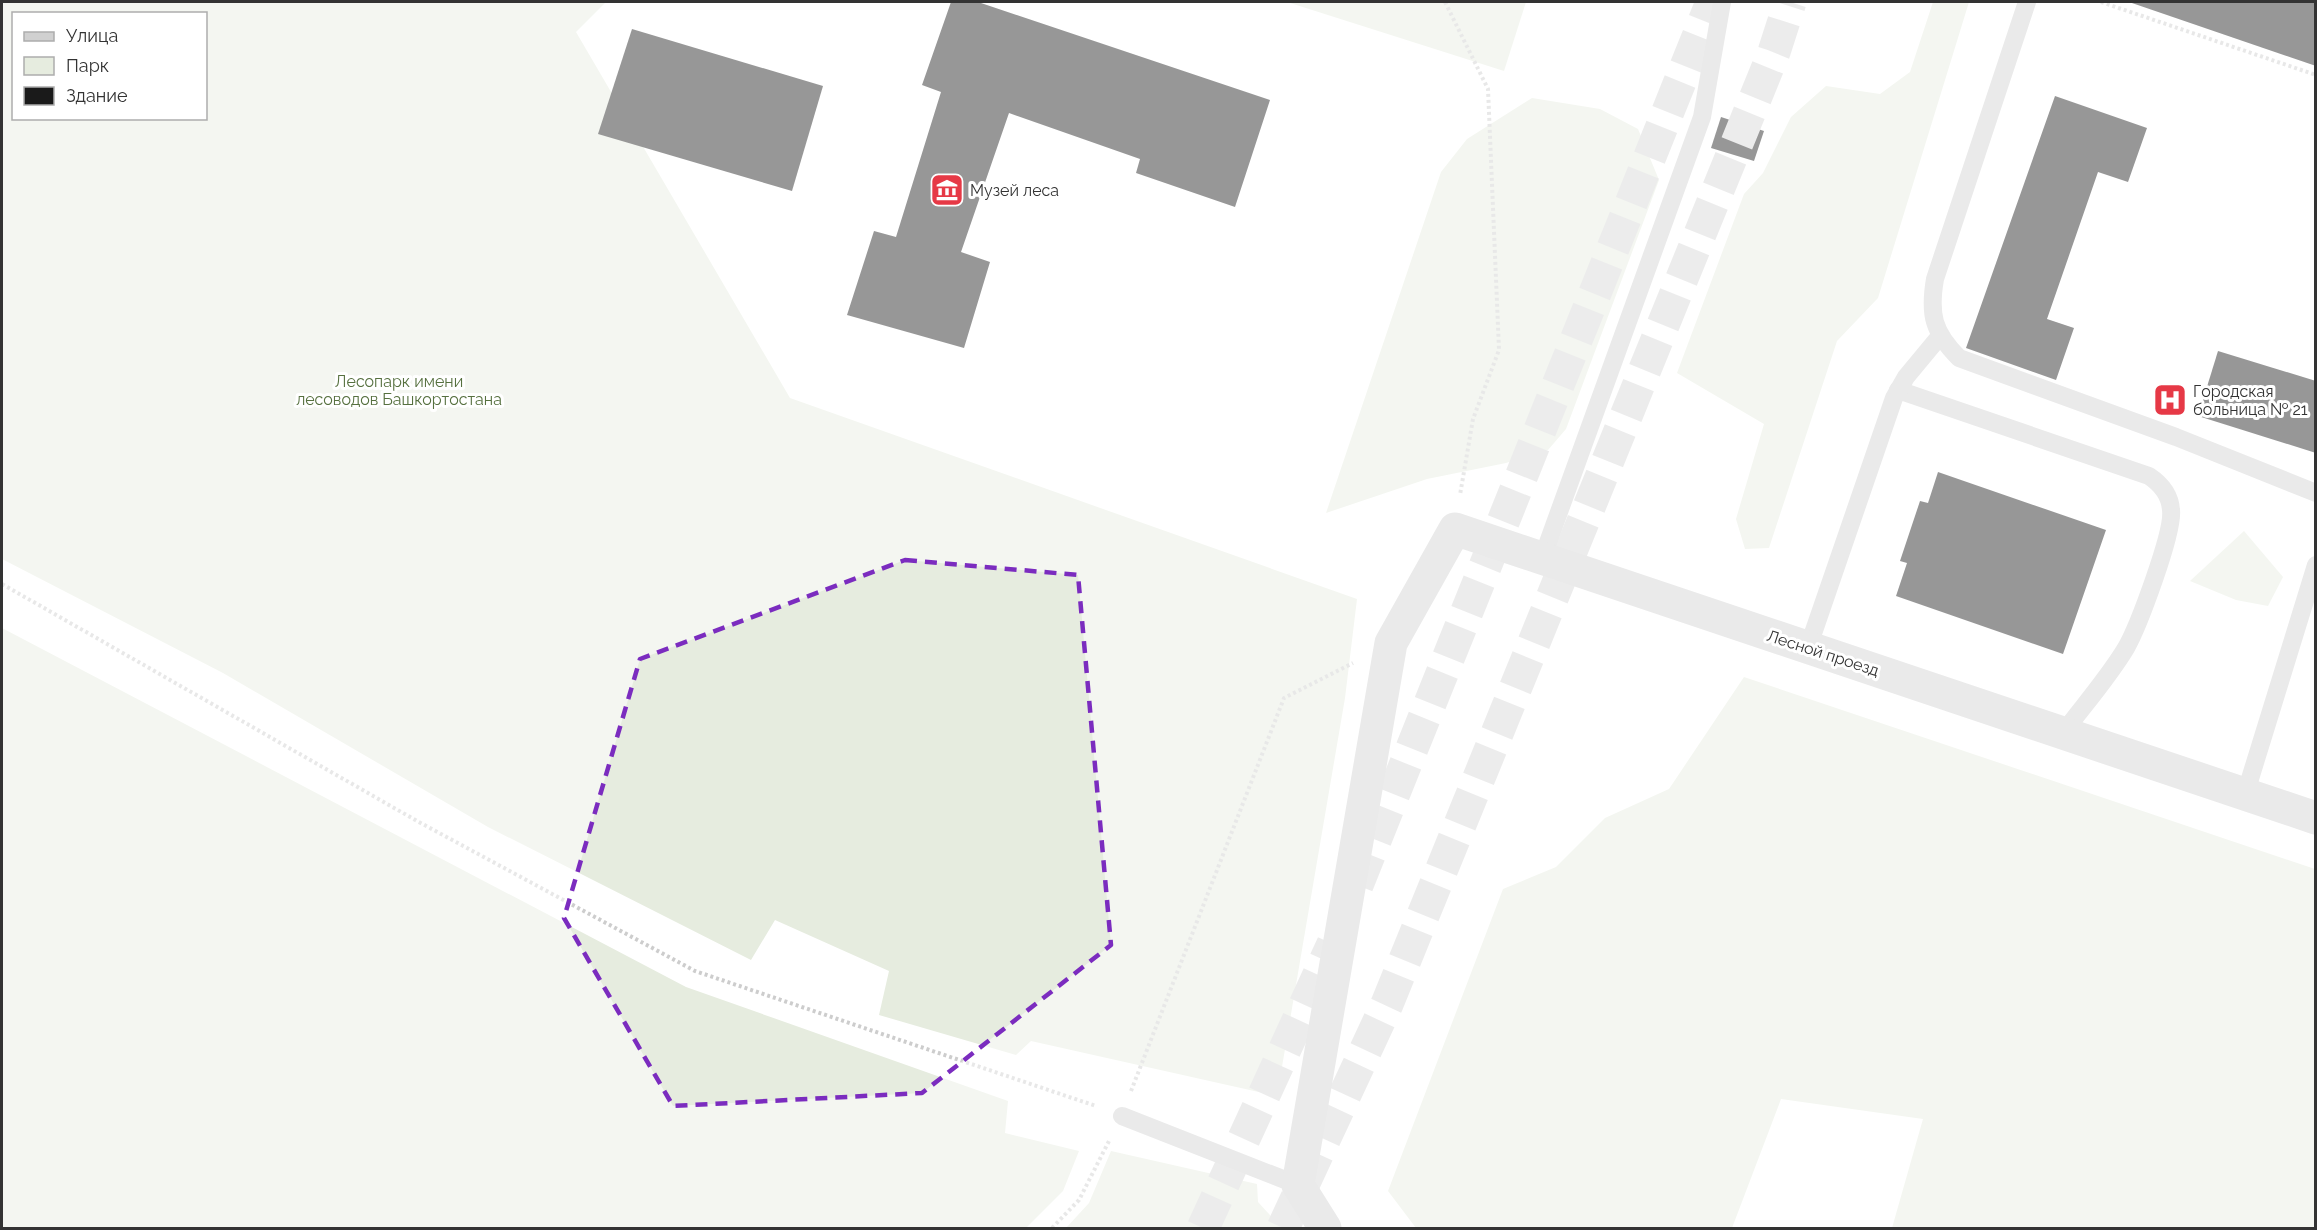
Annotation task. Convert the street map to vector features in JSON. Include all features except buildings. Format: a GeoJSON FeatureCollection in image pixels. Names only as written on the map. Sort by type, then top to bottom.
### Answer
{"type":"FeatureCollection","features":[{"type":"Feature","properties":{"kind":"street","name":"Лесной проезд"},"geometry":{"type":"LineString","coordinates":[[1455,529],[2316,818]]}},
{"type":"Feature","properties":{"kind":"street"},"geometry":{"type":"LineString","coordinates":[[1325,1228],[1298,1185],[1391,643],[1455,529]]}},
{"type":"Feature","properties":{"kind":"lane"},"geometry":{"type":"LineString","coordinates":[[1542,559],[1702,117],[1722,2]]}},
{"type":"Feature","properties":{"kind":"lane"},"geometry":{"type":"LineString","coordinates":[[2027,2],[1935,279],[1931,303],[1933,318],[1940,336],[1959,358],[2176,436],[2316,493]]}},
{"type":"Feature","properties":{"kind":"lane"},"geometry":{"type":"LineString","coordinates":[[1808,648],[1898,390],[1940,336]]}},
{"type":"Feature","properties":{"kind":"lane"},"geometry":{"type":"LineString","coordinates":[[1898,390],[2149,476],[2166,494],[2171,510],[2170,527],[2135,628],[2121,655],[2063,733]]}},
{"type":"Feature","properties":{"kind":"lane"},"geometry":{"type":"LineString","coordinates":[[2245,795],[2316,565]]}},
{"type":"Feature","properties":{"kind":"lane"},"geometry":{"type":"LineString","coordinates":[[1122,1116],[1298,1185]]}},
{"type":"Feature","properties":{"kind":"path"},"geometry":{"type":"LineString","coordinates":[[1445,2],[1488,89],[1498,350],[1473,419],[1455,529]]}},
{"type":"Feature","properties":{"kind":"path"},"geometry":{"type":"LineString","coordinates":[[2101,2],[2316,75]]}},
{"type":"Feature","properties":{"kind":"path"},"geometry":{"type":"LineString","coordinates":[[2,584],[417,821],[695,971],[1122,1116]]}},
{"type":"Feature","properties":{"kind":"path"},"geometry":{"type":"LineString","coordinates":[[1052,1228],[1079,1200],[1122,1116],[1284,698],[1391,643]]}},
{"type":"Feature","properties":{"kind":"highlighted area"},"geometry":{"type":"Polygon","coordinates":[[[905,560],[1078,575],[1111,945],[922,1093],[673,1106],[564,918],[640,659],[905,560]]]}},
{"type":"Feature","properties":{"kind":"green space","name":"Лесопарк имени лесоводов Башкортостана"},"geometry":{"type":"Polygon","coordinates":[[[2,2],[606,2],[576,32],[790,398],[1357,599],[1345,698],[1277,1096],[1031,1041],[1016,1055],[879,1015],[889,971],[775,920],[751,960],[488,827],[223,673],[2,559],[2,2]]]}},
{"type":"Feature","properties":{"kind":"green space"},"geometry":{"type":"Polygon","coordinates":[[[1287,2],[1526,2],[1504,71],[1287,2]]]}},
{"type":"Feature","properties":{"kind":"green space"},"geometry":{"type":"Polygon","coordinates":[[[1933,2],[1969,2],[1878,298],[1837,341],[1769,548],[1745,549],[1736,519],[1764,424],[1677,373],[1744,194],[1763,173],[1791,117],[1826,86],[1880,94],[1910,72],[1933,2]]]}},
{"type":"Feature","properties":{"kind":"green space"},"geometry":{"type":"Polygon","coordinates":[[[1532,98],[1600,109],[1638,129],[1659,180],[1566,429],[1548,450],[1506,463],[1427,479],[1326,513],[1441,172],[1467,139],[1532,98]]]}},
{"type":"Feature","properties":{"kind":"green space"},"geometry":{"type":"Polygon","coordinates":[[[2244,531],[2283,577],[2268,606],[2236,600],[2190,581],[2244,531]]]}},
{"type":"Feature","properties":{"kind":"green space"},"geometry":{"type":"Polygon","coordinates":[[[2,628],[686,987],[1008,1101],[1005,1133],[1079,1151],[1063,1191],[1026,1228],[2,1228],[2,628]]]}},
{"type":"Feature","properties":{"kind":"green space"},"geometry":{"type":"Polygon","coordinates":[[[1744,677],[2315,869],[2315,1228],[1892,1228],[1923,1119],[1781,1099],[1732,1228],[1416,1228],[1388,1191],[1503,889],[1556,867],[1605,818],[1669,789],[1744,677]]]}},
{"type":"Feature","properties":{"kind":"green space"},"geometry":{"type":"Polygon","coordinates":[[[1111,1151],[1257,1184],[1258,1202],[1282,1228],[1066,1228],[1089,1203],[1111,1151]]]}},
{"type":"Feature","properties":{"kind":"tunnel"},"geometry":{"type":"LineString","coordinates":[[1357,885],[1712,2]]}},
{"type":"Feature","properties":{"kind":"tunnel"},"geometry":{"type":"LineString","coordinates":[[1283,1228],[1387,1004],[1774,52],[1790,2]]}},
{"type":"Feature","properties":{"kind":"tunnel"},"geometry":{"type":"LineString","coordinates":[[1203,1228],[1333,944]]}},
{"type":"Feature","properties":{"kind":"place","name":"Музей леса"},"geometry":{"type":"Point","coordinates":[947,190]}},
{"type":"Feature","properties":{"kind":"place","name":"Городская больница № 21"},"geometry":{"type":"Point","coordinates":[2170,400]}}]}
